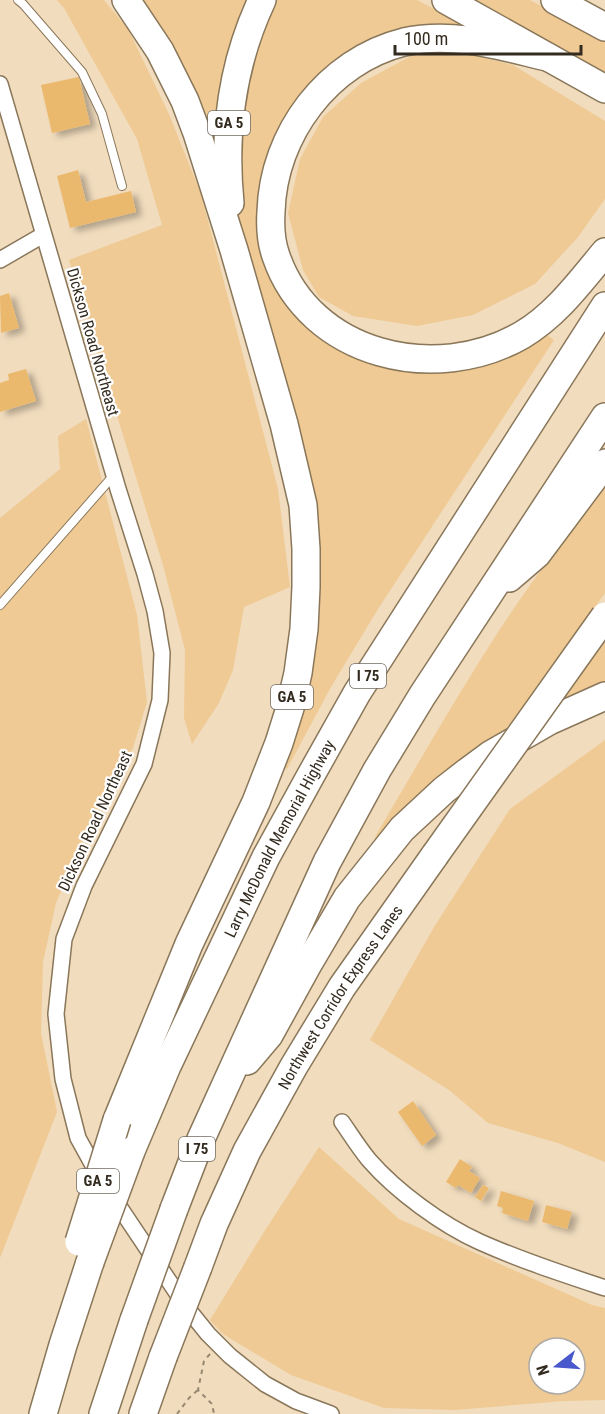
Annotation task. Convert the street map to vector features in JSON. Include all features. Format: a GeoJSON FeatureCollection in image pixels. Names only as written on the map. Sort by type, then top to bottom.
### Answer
{"type":"FeatureCollection","features":[{"type":"Feature","properties":{"kind":"highway"},"geometry":{"type":"LineString","coordinates":[[126,0],[160,51],[184,101],[197,133],[234,250]]}},
{"type":"Feature","properties":{"kind":"highway","name":"GA 5"},"geometry":{"type":"LineString","coordinates":[[84,1252],[117,1120],[189,944],[271,766],[290,708],[298,673],[304,629],[306,587],[303,506],[284,424],[234,250],[228,183],[227,141],[231,99],[242,50],[262,0]]}},
{"type":"Feature","properties":{"kind":"highway"},"geometry":{"type":"LineString","coordinates":[[446,0],[605,89]]}},
{"type":"Feature","properties":{"kind":"highway"},"geometry":{"type":"LineString","coordinates":[[555,0],[605,27]]}},
{"type":"Feature","properties":{"kind":"highway"},"geometry":{"type":"LineString","coordinates":[[547,57],[480,41],[459,38],[430,39],[405,42],[383,49],[343,72],[308,106],[282,151],[274,176],[271,200],[270,229],[275,255],[285,279],[298,300],[316,319],[338,334],[364,347],[390,355],[445,360],[488,351],[523,335],[558,307],[605,252]]}},
{"type":"Feature","properties":{"kind":"highway","name":"Larry McDonald Memorial Highway"},"geometry":{"type":"LineString","coordinates":[[43,1414],[72,1318],[84,1252],[167,1066],[266,857],[357,693],[605,306]]}},
{"type":"Feature","properties":{"kind":"highway","name":"I 75"},"geometry":{"type":"LineString","coordinates":[[103,1414],[134,1320],[201,1139],[333,852],[377,770],[422,696],[605,417]]}},
{"type":"Feature","properties":{"kind":"highway"},"geometry":{"type":"LineString","coordinates":[[486,598],[537,554],[605,464]]}},
{"type":"Feature","properties":{"kind":"highway","name":"Northwest Corridor Express Lanes"},"geometry":{"type":"LineString","coordinates":[[143,1414],[214,1224],[247,1151],[294,1066],[342,987],[605,616]]}},
{"type":"Feature","properties":{"kind":"highway"},"geometry":{"type":"LineString","coordinates":[[223,1090],[269,1035],[348,898],[402,829],[444,790],[490,755],[549,721],[605,696]]}},
{"type":"Feature","properties":{"kind":"street","name":"Dickson Road Northeast"},"geometry":{"type":"LineString","coordinates":[[0,84],[43,236],[145,574],[155,611],[162,653],[160,700],[144,764],[84,886],[64,939],[56,1014],[63,1079],[78,1138],[100,1178],[187,1308],[230,1356],[265,1383],[296,1401],[331,1414]]}},
{"type":"Feature","properties":{"kind":"street"},"geometry":{"type":"LineString","coordinates":[[0,260],[43,236]]}},
{"type":"Feature","properties":{"kind":"street"},"geometry":{"type":"LineString","coordinates":[[342,1122],[370,1160],[393,1184],[452,1227],[479,1242],[605,1288]]}},
{"type":"Feature","properties":{"kind":"lane"},"geometry":{"type":"LineString","coordinates":[[18,0],[82,72],[102,114],[122,186]]}},
{"type":"Feature","properties":{"kind":"lane"},"geometry":{"type":"LineString","coordinates":[[0,605],[114,475]]}},
{"type":"Feature","properties":{"kind":"path"},"geometry":{"type":"LineString","coordinates":[[177,1414],[198,1390],[204,1361],[215,1348]]}},
{"type":"Feature","properties":{"kind":"path"},"geometry":{"type":"LineString","coordinates":[[198,1390],[212,1404],[214,1414]]}},
{"type":"Feature","properties":{"kind":"shaded area"},"geometry":{"type":"Polygon","coordinates":[[[57,0],[104,0],[128,29],[169,114],[201,194],[278,489],[290,587],[244,607],[233,670],[219,703],[192,744],[184,718],[185,650],[163,565],[69,260],[162,225],[137,139],[64,8],[57,0]]]}},
{"type":"Feature","properties":{"kind":"shaded area"},"geometry":{"type":"Polygon","coordinates":[[[136,0],[248,0],[216,158],[136,0]]]}},
{"type":"Feature","properties":{"kind":"shaded area"},"geometry":{"type":"Polygon","coordinates":[[[272,0],[417,0],[467,26],[466,29],[315,84],[264,252],[369,360],[544,333],[554,340],[378,609],[331,687],[287,769],[283,767],[315,622],[237,208],[236,125],[266,10],[272,0]]]}},
{"type":"Feature","properties":{"kind":"shaded area"},"geometry":{"type":"Polygon","coordinates":[[[466,0],[530,0],[605,41],[605,73],[466,0]]]}},
{"type":"Feature","properties":{"kind":"shaded area"},"geometry":{"type":"Polygon","coordinates":[[[462,53],[513,65],[605,121],[605,199],[578,237],[535,284],[473,315],[417,326],[353,316],[319,297],[303,270],[288,213],[300,159],[323,117],[361,83],[413,55],[462,53]]]}},
{"type":"Feature","properties":{"kind":"shaded area"},"geometry":{"type":"Polygon","coordinates":[[[86,419],[137,615],[147,702],[133,748],[92,818],[56,903],[43,962],[41,1033],[57,1112],[0,1258],[0,518],[60,469],[58,436],[86,419]]]}},
{"type":"Feature","properties":{"kind":"shaded area"},"geometry":{"type":"Polygon","coordinates":[[[605,486],[605,593],[504,735],[375,841],[375,837],[421,758],[500,629],[605,486]]]}},
{"type":"Feature","properties":{"kind":"shaded area"},"geometry":{"type":"Polygon","coordinates":[[[605,635],[605,688],[555,705],[605,635]]]}},
{"type":"Feature","properties":{"kind":"shaded area"},"geometry":{"type":"Polygon","coordinates":[[[605,740],[605,1162],[558,1143],[488,1123],[449,1090],[370,1040],[434,927],[510,809],[605,740]]]}},
{"type":"Feature","properties":{"kind":"shaded area"},"geometry":{"type":"Polygon","coordinates":[[[319,1147],[399,1219],[592,1305],[605,1308],[605,1400],[455,1410],[384,1408],[291,1375],[223,1334],[210,1320],[319,1147]]]}},
{"type":"Feature","properties":{"kind":"building"},"geometry":{"type":"Polygon","coordinates":[[[79,77],[90,124],[52,133],[41,85],[79,77]]]}},
{"type":"Feature","properties":{"kind":"building"},"geometry":{"type":"Polygon","coordinates":[[[78,170],[86,202],[131,191],[136,212],[70,228],[57,176],[78,170]]]}},
{"type":"Feature","properties":{"kind":"building"},"geometry":{"type":"Polygon","coordinates":[[[9,293],[19,328],[1,333],[0,296],[9,293]]]}},
{"type":"Feature","properties":{"kind":"building"},"geometry":{"type":"Polygon","coordinates":[[[26,369],[36,401],[0,412],[0,383],[9,380],[8,374],[26,369]]]}},
{"type":"Feature","properties":{"kind":"building"},"geometry":{"type":"Polygon","coordinates":[[[413,1101],[436,1135],[422,1146],[398,1112],[413,1101]]]}},
{"type":"Feature","properties":{"kind":"building"},"geometry":{"type":"Polygon","coordinates":[[[460,1159],[472,1167],[469,1171],[480,1178],[471,1193],[458,1185],[456,1188],[446,1182],[460,1159]]]}},
{"type":"Feature","properties":{"kind":"building"},"geometry":{"type":"Polygon","coordinates":[[[483,1185],[489,1188],[481,1201],[475,1197],[483,1185]]]}},
{"type":"Feature","properties":{"kind":"building"},"geometry":{"type":"Polygon","coordinates":[[[501,1191],[534,1201],[528,1221],[502,1213],[503,1208],[497,1206],[501,1191]]]}},
{"type":"Feature","properties":{"kind":"building"},"geometry":{"type":"Polygon","coordinates":[[[546,1205],[572,1212],[567,1229],[542,1222],[546,1205]]]}}]}
